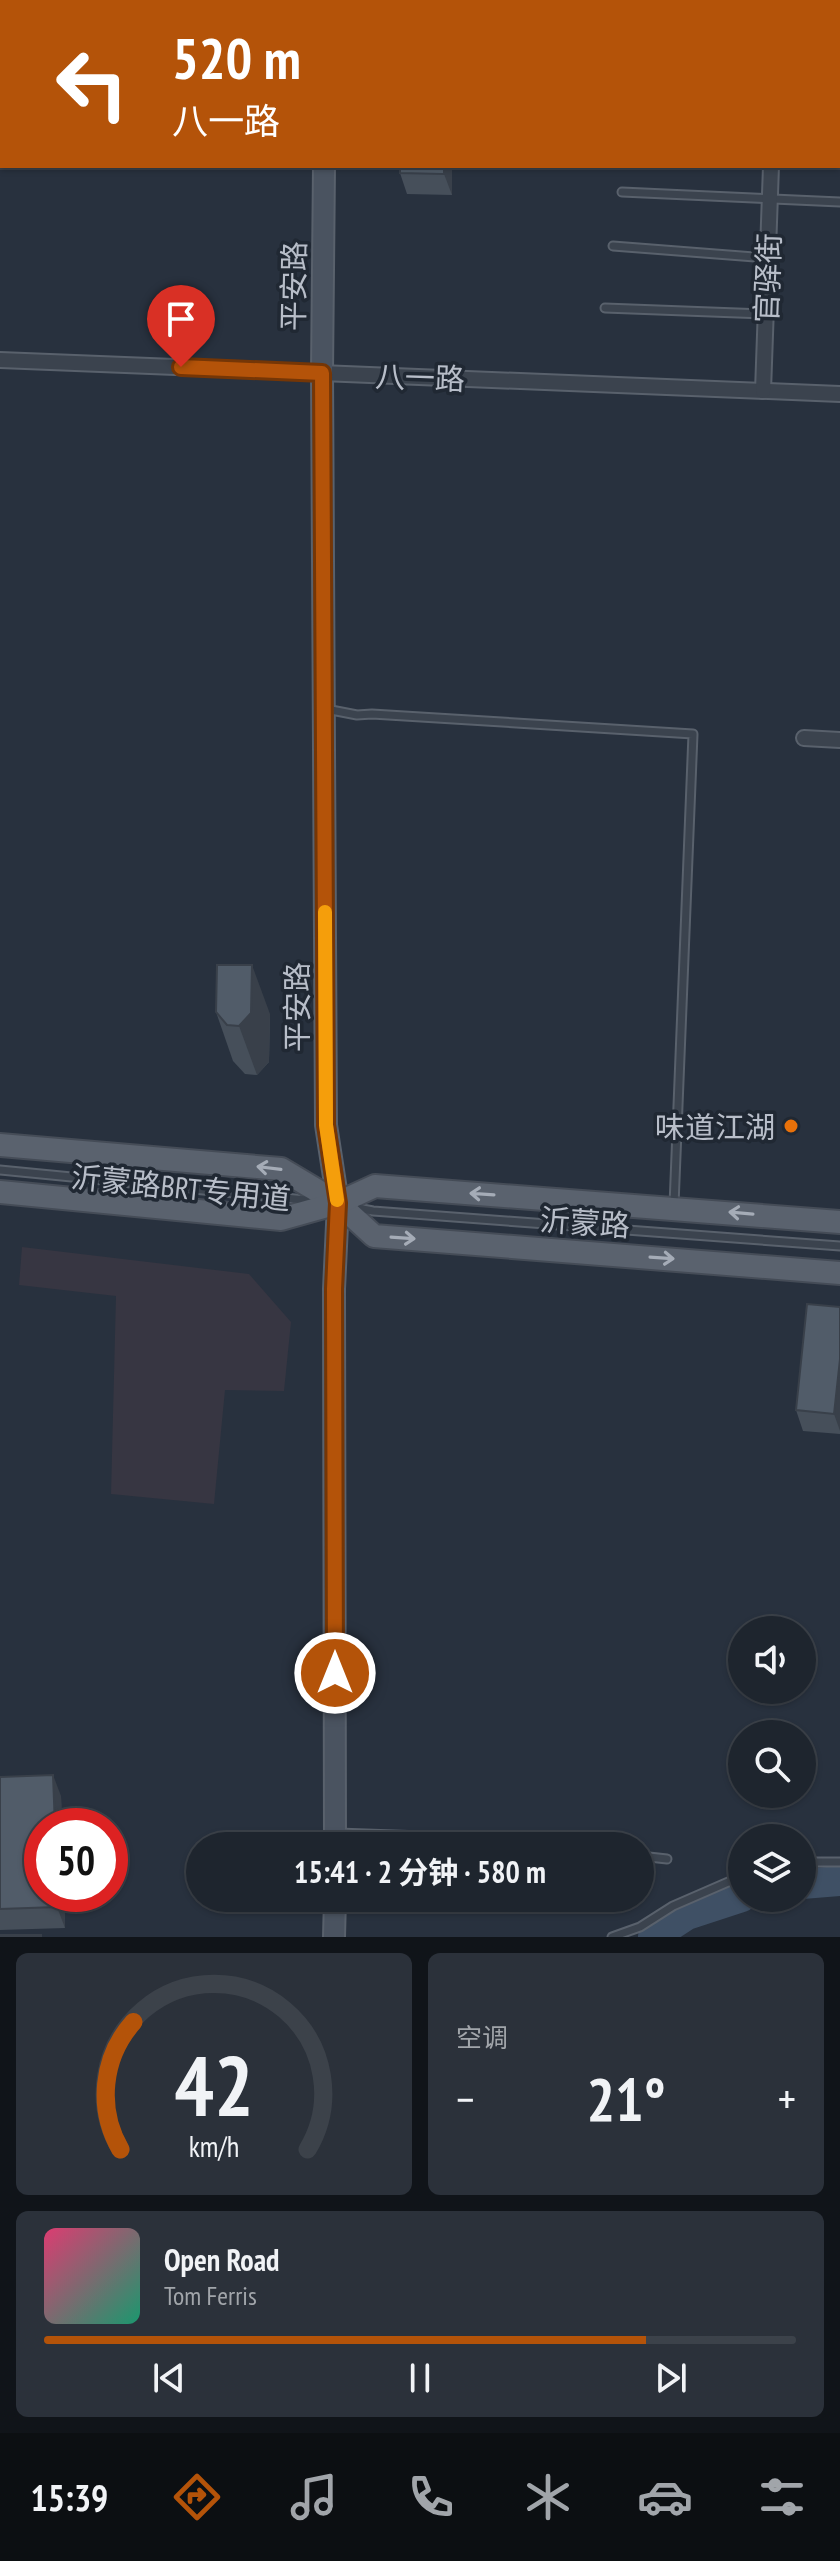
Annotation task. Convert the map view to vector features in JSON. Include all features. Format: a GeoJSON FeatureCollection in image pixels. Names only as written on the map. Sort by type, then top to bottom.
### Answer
{"type":"FeatureCollection","features":[{"type":"Feature","properties":{"kind":"main road","name":"平安路"},"geometry":{"type":"LineString","coordinates":[[324,168],[322,373],[326,1125],[338,1203],[334,1289],[335,1832]]}},
{"type":"Feature","properties":{"kind":"main road","name":"沂蒙路"},"geometry":{"type":"LineString","coordinates":[[0,1145],[281,1169],[338,1203],[374,1236],[840,1273]]}},
{"type":"Feature","properties":{"kind":"main road","name":"沂蒙路"},"geometry":{"type":"LineString","coordinates":[[0,1192],[281,1219],[338,1203],[375,1186],[840,1222]]}},
{"type":"Feature","properties":{"kind":"main road"},"geometry":{"type":"LineString","coordinates":[[334,1937],[335,1912]]}},
{"type":"Feature","properties":{"kind":"street","name":"官驿街"},"geometry":{"type":"LineString","coordinates":[[763,391],[771,168]]}},
{"type":"Feature","properties":{"kind":"street","name":"八一路"},"geometry":{"type":"LineString","coordinates":[[0,360],[840,394]]}},
{"type":"Feature","properties":{"kind":"street"},"geometry":{"type":"LineString","coordinates":[[804,738],[840,740]]}},
{"type":"Feature","properties":{"kind":"lane"},"geometry":{"type":"LineString","coordinates":[[622,192],[840,202]]}},
{"type":"Feature","properties":{"kind":"lane"},"geometry":{"type":"LineString","coordinates":[[613,246],[768,258]]}},
{"type":"Feature","properties":{"kind":"lane"},"geometry":{"type":"LineString","coordinates":[[605,308],[766,314]]}},
{"type":"Feature","properties":{"kind":"lane"},"geometry":{"type":"LineString","coordinates":[[324,708],[357,715],[693,734],[674,1208]]}},
{"type":"Feature","properties":{"kind":"lane","name":"沂蒙路BRT专用道"},"geometry":{"type":"LineString","coordinates":[[0,1170],[338,1203],[373,1211],[840,1246]]}},
{"type":"Feature","properties":{"kind":"lane"},"geometry":{"type":"LineString","coordinates":[[654,1858],[667,1859]]}},
{"type":"Feature","properties":{"kind":"lane"},"geometry":{"type":"LineString","coordinates":[[816,1862],[840,1862]]}},
{"type":"Feature","properties":{"kind":"lane"},"geometry":{"type":"LineString","coordinates":[[612,1937],[640,1927],[673,1906],[728,1882]]}},
{"type":"Feature","properties":{"kind":"shaded area"},"geometry":{"type":"Polygon","coordinates":[[[22,1247],[249,1274],[291,1322],[284,1391],[225,1390],[214,1504],[111,1494],[116,1296],[19,1285],[22,1247]]]}},
{"type":"Feature","properties":{"kind":"building"},"geometry":{"type":"Polygon","coordinates":[[[400,168],[444,168],[444,174],[400,173],[400,168]]]}},
{"type":"Feature","properties":{"kind":"building"},"geometry":{"type":"Polygon","coordinates":[[[217,965],[252,965],[251,1013],[239,1026],[227,1025],[216,1012],[217,965]]]}},
{"type":"Feature","properties":{"kind":"building"},"geometry":{"type":"Polygon","coordinates":[[[807,1304],[840,1307],[840,1359],[834,1414],[796,1410],[807,1304]]]}},
{"type":"Feature","properties":{"kind":"building"},"geometry":{"type":"Polygon","coordinates":[[[53,1775],[54,1808],[24,1808],[24,1908],[0,1909],[0,1777],[53,1775]]]}},
{"type":"Feature","properties":{"kind":"building"},"geometry":{"type":"Polygon","coordinates":[[[41,1935],[41,1937],[0,1937],[41,1935]]]}},
{"type":"Feature","properties":{"kind":"waterway"},"geometry":{"type":"LineString","coordinates":[[816,1883],[840,1881]]}},
{"type":"Feature","properties":{"kind":"waterway"},"geometry":{"type":"LineString","coordinates":[[653,1937],[687,1915],[728,1902]]}},
{"type":"Feature","properties":{"kind":"slow traffic"},"geometry":{"type":"LineString","coordinates":[[325,912],[326,1125],[337,1200]]}},
{"type":"Feature","properties":{"kind":"place","name":"味道江湖"},"geometry":{"type":"Point","coordinates":[791,1126]}},
{"type":"Feature","properties":{"kind":"route"},"geometry":{"type":"LineString","coordinates":[[181,367],[322,373],[326,1125],[338,1203],[334,1289],[335,1673]]}}]}
